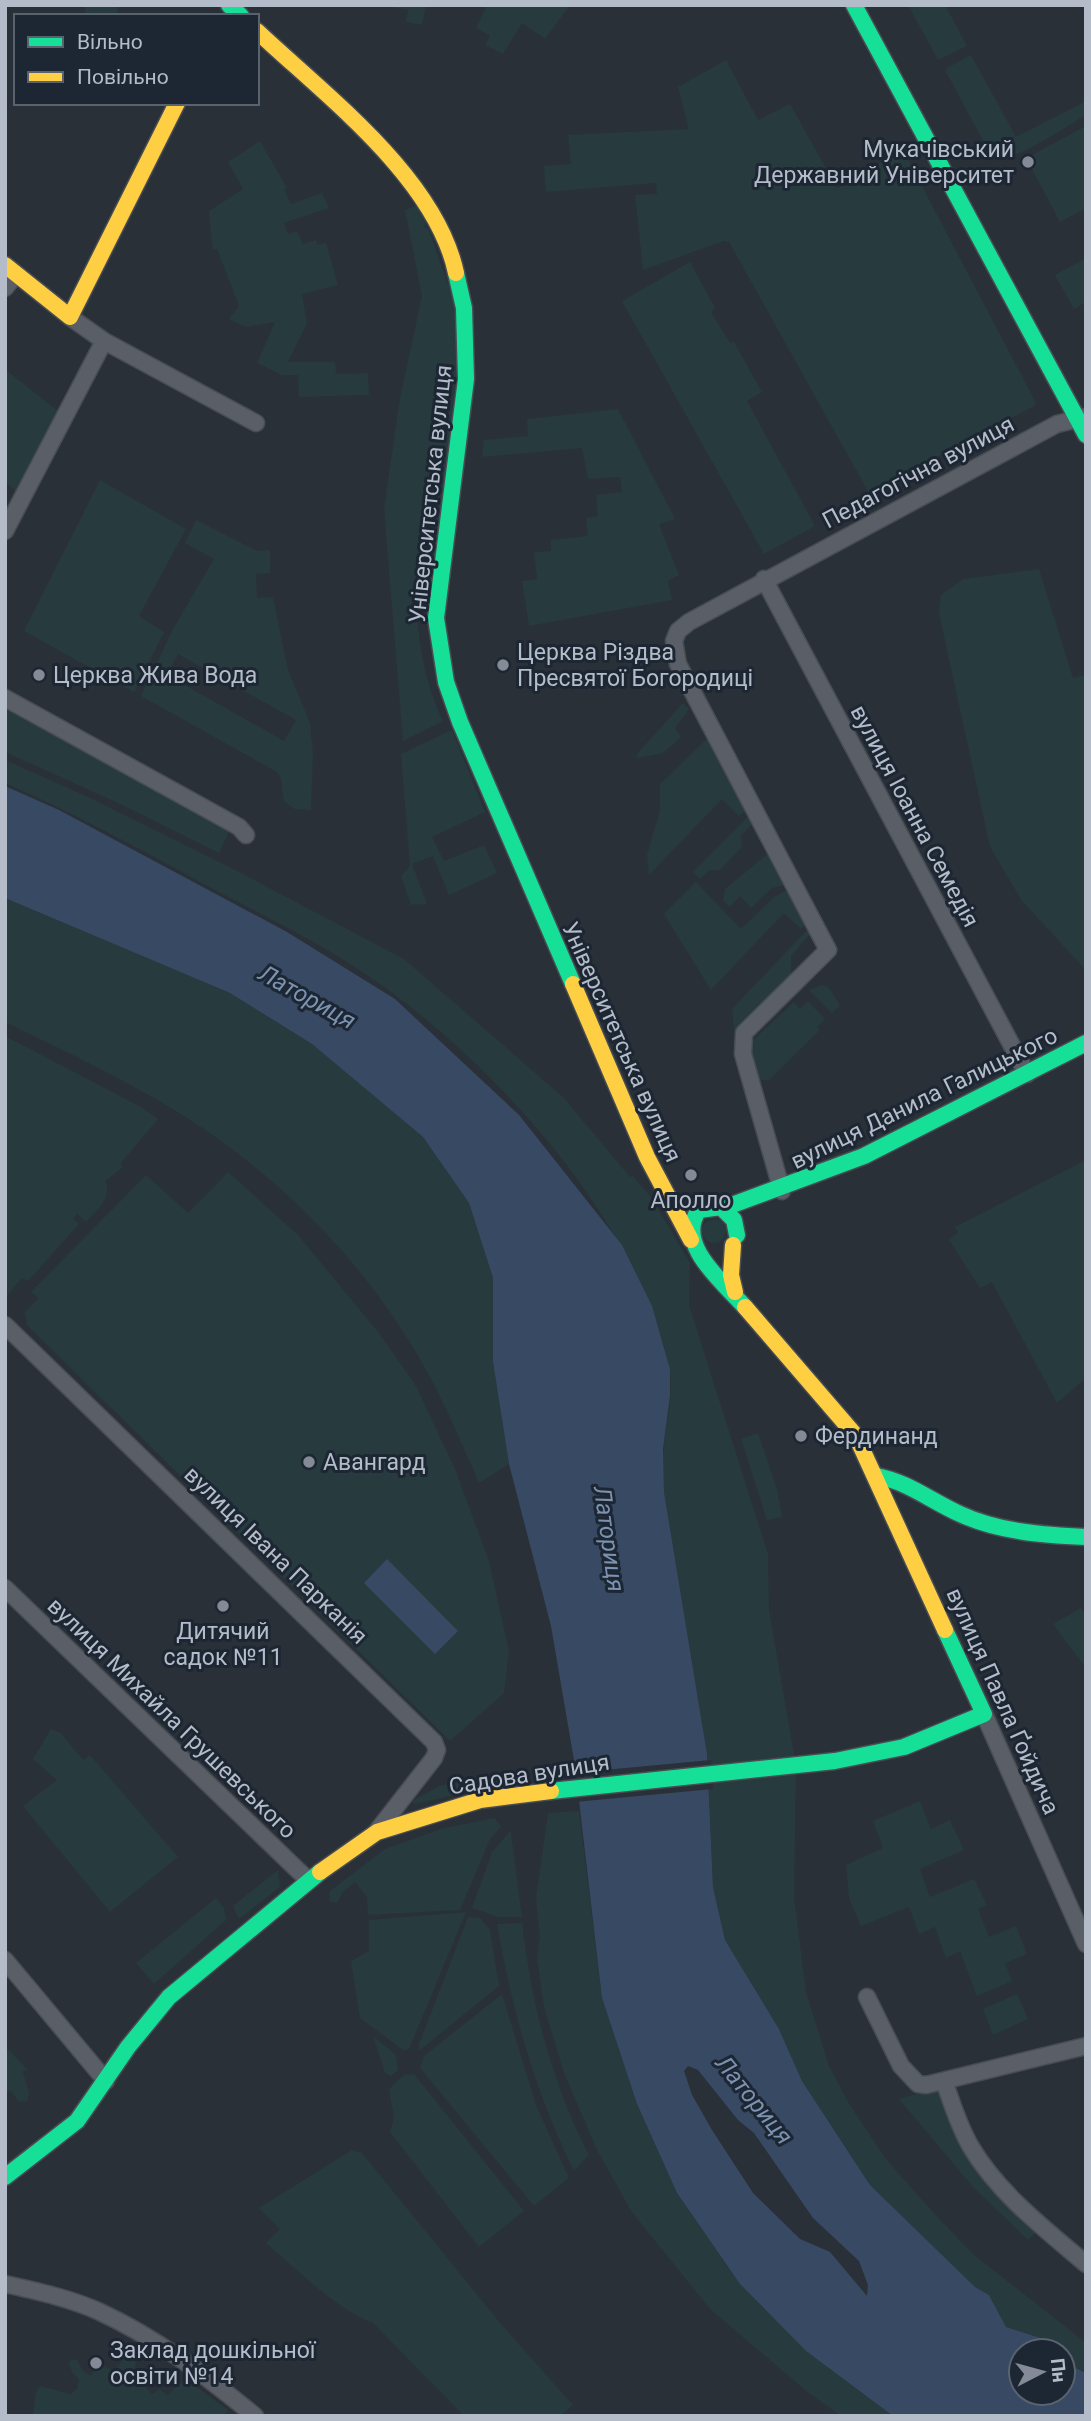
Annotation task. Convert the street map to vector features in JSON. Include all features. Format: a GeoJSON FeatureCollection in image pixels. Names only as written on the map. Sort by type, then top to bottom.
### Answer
{"type":"FeatureCollection","features":[{"type":"Feature","properties":{"kind":"main road"},"geometry":{"type":"LineString","coordinates":[[854,5],[1083,424]]}},
{"type":"Feature","properties":{"kind":"main road","name":"Університетська вулиця"},"geometry":{"type":"LineString","coordinates":[[259,33],[396,163],[429,205],[452,253],[464,309],[467,348],[463,422],[436,618],[446,682],[564,967],[669,1202],[694,1244],[856,1436],[877,1476]]}},
{"type":"Feature","properties":{"kind":"main road"},"geometry":{"type":"LineString","coordinates":[[11,270],[70,317],[176,105]]}},
{"type":"Feature","properties":{"kind":"main road","name":"вулиця Данила Галицького"},"geometry":{"type":"LineString","coordinates":[[724,1208],[782,1191],[871,1153],[1086,1043]]}},
{"type":"Feature","properties":{"kind":"main road","name":"вулиця Данила Галицького"},"geometry":{"type":"LineString","coordinates":[[735,1240],[746,1217],[782,1191]]}},
{"type":"Feature","properties":{"kind":"main road"},"geometry":{"type":"LineString","coordinates":[[669,1202],[693,1208],[724,1208],[735,1219],[731,1275],[735,1292]]}},
{"type":"Feature","properties":{"kind":"main road"},"geometry":{"type":"LineString","coordinates":[[706,1207],[693,1216],[689,1232],[694,1244],[704,1252],[720,1254],[735,1240]]}},
{"type":"Feature","properties":{"kind":"main road"},"geometry":{"type":"LineString","coordinates":[[877,1476],[900,1480],[959,1514],[985,1524],[1019,1531],[1086,1537]]}},
{"type":"Feature","properties":{"kind":"main road","name":"вулиця Павла Ґойдича"},"geometry":{"type":"LineString","coordinates":[[877,1476],[984,1714]]}},
{"type":"Feature","properties":{"kind":"main road","name":"Садова вулиця"},"geometry":{"type":"LineString","coordinates":[[5,2177],[77,2121],[128,2047],[169,1997],[308,1880],[377,1832],[480,1800],[835,1761],[904,1747],[984,1714]]}},
{"type":"Feature","properties":{"kind":"street"},"geometry":{"type":"LineString","coordinates":[[5,288],[11,270]]}},
{"type":"Feature","properties":{"kind":"street"},"geometry":{"type":"LineString","coordinates":[[70,317],[104,341],[256,423]]}},
{"type":"Feature","properties":{"kind":"street"},"geometry":{"type":"LineString","coordinates":[[5,531],[104,341]]}},
{"type":"Feature","properties":{"kind":"street","name":"Педагогічна вулиця"},"geometry":{"type":"LineString","coordinates":[[769,577],[1057,424],[1083,424]]}},
{"type":"Feature","properties":{"kind":"street"},"geometry":{"type":"LineString","coordinates":[[769,577],[689,622],[678,631],[674,640],[678,664],[828,950],[744,1033],[743,1054],[782,1191]]}},
{"type":"Feature","properties":{"kind":"street","name":"вулиця Іоанна Семедія"},"geometry":{"type":"LineString","coordinates":[[769,577],[1027,1074]]}},
{"type":"Feature","properties":{"kind":"street"},"geometry":{"type":"LineString","coordinates":[[5,698],[239,827],[246,835]]}},
{"type":"Feature","properties":{"kind":"street","name":"вулиця Івана Парканія"},"geometry":{"type":"LineString","coordinates":[[5,1325],[427,1732],[437,1749],[434,1758],[377,1832]]}},
{"type":"Feature","properties":{"kind":"street","name":"вулиця Михайла Грушевського"},"geometry":{"type":"LineString","coordinates":[[5,1588],[308,1880]]}},
{"type":"Feature","properties":{"kind":"street","name":"вулиця Павла Ґойдича"},"geometry":{"type":"LineString","coordinates":[[984,1714],[1086,1944]]}},
{"type":"Feature","properties":{"kind":"street"},"geometry":{"type":"LineString","coordinates":[[5,1960],[106,2081]]}},
{"type":"Feature","properties":{"kind":"street"},"geometry":{"type":"LineString","coordinates":[[867,1997],[910,2078],[926,2085],[1086,2046]]}},
{"type":"Feature","properties":{"kind":"street"},"geometry":{"type":"LineString","coordinates":[[944,2081],[962,2130],[984,2167],[1033,2218],[1086,2264]]}},
{"type":"Feature","properties":{"kind":"street"},"geometry":{"type":"LineString","coordinates":[[5,2284],[69,2301],[123,2323],[191,2365],[255,2416]]}},
{"type":"Feature","properties":{"kind":"green space"},"geometry":{"type":"Polygon","coordinates":[[[85,5],[119,5],[117,14],[85,14],[85,5]]]}},
{"type":"Feature","properties":{"kind":"green space"},"geometry":{"type":"Polygon","coordinates":[[[379,5],[426,5],[422,25],[406,22],[408,10],[379,5]]]}},
{"type":"Feature","properties":{"kind":"green space"},"geometry":{"type":"Polygon","coordinates":[[[487,5],[570,5],[545,39],[522,23],[503,54],[485,45],[490,36],[476,28],[487,5]]]}},
{"type":"Feature","properties":{"kind":"green space"},"geometry":{"type":"Polygon","coordinates":[[[908,5],[945,5],[967,46],[938,60],[908,5]]]}},
{"type":"Feature","properties":{"kind":"green space"},"geometry":{"type":"Polygon","coordinates":[[[971,55],[1016,137],[1086,101],[1086,115],[1026,150],[1002,159],[993,159],[946,72],[947,68],[971,55]]]}},
{"type":"Feature","properties":{"kind":"green space"},"geometry":{"type":"Polygon","coordinates":[[[726,60],[758,120],[790,104],[837,188],[902,150],[904,152],[1036,403],[1034,406],[869,493],[729,242],[724,241],[643,270],[635,195],[657,194],[656,183],[546,192],[544,166],[571,164],[568,135],[689,129],[678,87],[726,60]]]}},
{"type":"Feature","properties":{"kind":"green space"},"geometry":{"type":"Polygon","coordinates":[[[1086,126],[1086,208],[1060,222],[1026,158],[1086,126]]]}},
{"type":"Feature","properties":{"kind":"green space"},"geometry":{"type":"Polygon","coordinates":[[[260,141],[287,188],[284,189],[291,204],[322,193],[329,208],[284,223],[288,234],[297,231],[303,244],[316,240],[318,245],[326,243],[338,285],[302,294],[307,323],[288,362],[335,362],[336,374],[368,373],[369,395],[299,397],[298,375],[282,375],[257,363],[275,322],[246,327],[229,319],[239,306],[217,249],[213,250],[209,211],[243,189],[228,162],[260,141]]]}},
{"type":"Feature","properties":{"kind":"green space"},"geometry":{"type":"Polygon","coordinates":[[[418,205],[426,224],[423,227],[428,228],[462,322],[431,600],[417,601],[424,662],[443,721],[403,741],[384,509],[400,398],[422,296],[405,210],[418,205]]]}},
{"type":"Feature","properties":{"kind":"green space"},"geometry":{"type":"Polygon","coordinates":[[[1086,258],[1086,302],[1074,309],[1055,275],[1086,258]]]}},
{"type":"Feature","properties":{"kind":"green space"},"geometry":{"type":"Polygon","coordinates":[[[690,262],[715,308],[711,312],[730,343],[734,342],[762,392],[747,401],[815,526],[764,554],[622,301],[690,262]]]}},
{"type":"Feature","properties":{"kind":"green space"},"geometry":{"type":"Polygon","coordinates":[[[5,369],[59,412],[16,491],[5,482],[5,369]]]}},
{"type":"Feature","properties":{"kind":"green space"},"geometry":{"type":"Polygon","coordinates":[[[618,409],[675,519],[659,524],[679,575],[668,581],[672,600],[529,626],[522,581],[537,579],[534,552],[551,551],[551,540],[588,536],[586,518],[598,516],[596,495],[622,492],[620,477],[588,479],[582,448],[482,457],[484,440],[528,436],[527,419],[618,409]]]}},
{"type":"Feature","properties":{"kind":"green space"},"geometry":{"type":"Polygon","coordinates":[[[100,480],[186,529],[139,616],[164,632],[134,692],[24,631],[100,480]]]}},
{"type":"Feature","properties":{"kind":"green space"},"geometry":{"type":"Polygon","coordinates":[[[196,520],[257,551],[270,550],[270,573],[256,574],[257,598],[273,597],[288,670],[310,723],[313,753],[311,810],[295,809],[284,802],[281,778],[277,772],[141,696],[173,629],[214,559],[185,543],[196,520]],[[178,654],[167,675],[284,741],[296,720],[178,654]]]}},
{"type":"Feature","properties":{"kind":"green space"},"geometry":{"type":"Polygon","coordinates":[[[1039,569],[1073,678],[1086,675],[1086,970],[1022,901],[990,847],[939,613],[941,595],[963,579],[1039,569]]]}},
{"type":"Feature","properties":{"kind":"green space"},"geometry":{"type":"Polygon","coordinates":[[[683,703],[689,709],[675,728],[681,737],[663,753],[637,758],[636,755],[683,703]]]}},
{"type":"Feature","properties":{"kind":"green space"},"geometry":{"type":"Polygon","coordinates":[[[5,709],[230,829],[219,853],[116,802],[5,752],[5,709]]]}},
{"type":"Feature","properties":{"kind":"green space"},"geometry":{"type":"Polygon","coordinates":[[[452,730],[485,812],[432,837],[444,861],[484,845],[497,873],[449,895],[433,856],[412,864],[427,904],[411,905],[401,876],[410,866],[401,754],[452,730]]]}},
{"type":"Feature","properties":{"kind":"green space"},"geometry":{"type":"Polygon","coordinates":[[[709,737],[748,809],[739,816],[722,799],[649,875],[647,855],[660,810],[660,784],[709,737]]]}},
{"type":"Feature","properties":{"kind":"green space"},"geometry":{"type":"Polygon","coordinates":[[[5,760],[86,796],[237,871],[404,959],[564,1098],[630,1177],[633,1176],[651,1197],[690,1263],[689,1305],[768,1554],[769,1610],[796,1766],[794,1897],[806,1992],[829,2066],[848,2102],[885,2158],[930,2209],[973,2254],[1086,2343],[1086,2373],[1077,2369],[1077,2337],[1038,2337],[1006,2327],[989,2295],[975,2287],[870,2185],[802,2081],[779,2029],[725,1940],[713,1887],[707,1754],[664,1492],[663,1451],[670,1395],[669,1366],[653,1313],[629,1261],[599,1210],[564,1161],[484,1072],[442,1033],[378,982],[287,928],[112,835],[5,783],[5,760]]]}},
{"type":"Feature","properties":{"kind":"green space"},"geometry":{"type":"Polygon","coordinates":[[[750,815],[755,821],[741,836],[742,847],[720,870],[710,870],[700,879],[693,872],[750,815]]]}},
{"type":"Feature","properties":{"kind":"green space"},"geometry":{"type":"Polygon","coordinates":[[[770,852],[785,882],[782,886],[772,888],[751,908],[740,896],[730,907],[723,900],[725,889],[770,852]]]}},
{"type":"Feature","properties":{"kind":"green space"},"geometry":{"type":"Polygon","coordinates":[[[696,882],[741,929],[774,897],[788,890],[807,924],[801,929],[784,913],[711,990],[664,914],[696,882]]]}},
{"type":"Feature","properties":{"kind":"green space"},"geometry":{"type":"Polygon","coordinates":[[[5,898],[230,993],[312,1044],[423,1137],[469,1203],[493,1278],[493,1362],[509,1464],[479,1483],[432,1382],[392,1315],[341,1250],[282,1191],[218,1139],[163,1103],[5,1022],[5,898]]]}},
{"type":"Feature","properties":{"kind":"green space"},"geometry":{"type":"Polygon","coordinates":[[[809,928],[812,932],[791,956],[791,976],[738,1029],[735,1037],[732,1009],[809,928]]]}},
{"type":"Feature","properties":{"kind":"green space"},"geometry":{"type":"Polygon","coordinates":[[[822,985],[829,988],[840,1005],[832,1013],[809,990],[822,985]]]}},
{"type":"Feature","properties":{"kind":"green space"},"geometry":{"type":"Polygon","coordinates":[[[808,1001],[825,1019],[817,1027],[820,1030],[769,1080],[758,1080],[750,1043],[794,1002],[800,1009],[808,1001]]]}},
{"type":"Feature","properties":{"kind":"green space"},"geometry":{"type":"Polygon","coordinates":[[[5,1036],[141,1107],[158,1119],[121,1163],[122,1168],[105,1181],[107,1193],[99,1208],[86,1222],[77,1214],[73,1219],[79,1224],[28,1281],[22,1278],[5,1298],[5,1036]]]}},
{"type":"Feature","properties":{"kind":"green space"},"geometry":{"type":"Polygon","coordinates":[[[1086,1160],[1086,1378],[1057,1403],[992,1282],[980,1288],[949,1240],[958,1232],[955,1227],[1086,1160]]]}},
{"type":"Feature","properties":{"kind":"green space","name":"Авангард"},"geometry":{"type":"Polygon","coordinates":[[[228,1172],[298,1235],[379,1333],[416,1386],[455,1469],[489,1561],[509,1651],[504,1693],[450,1741],[27,1325],[25,1312],[39,1298],[31,1292],[146,1175],[188,1213],[228,1172]]]}},
{"type":"Feature","properties":{"kind":"green space"},"geometry":{"type":"Polygon","coordinates":[[[714,1219],[723,1222],[726,1231],[723,1240],[714,1243],[705,1240],[702,1231],[705,1222],[714,1219]]]}},
{"type":"Feature","properties":{"kind":"green space"},"geometry":{"type":"Polygon","coordinates":[[[758,1433],[777,1489],[782,1517],[767,1520],[741,1439],[758,1433]]]}},
{"type":"Feature","properties":{"kind":"green space"},"geometry":{"type":"Polygon","coordinates":[[[1081,1608],[1086,1616],[1086,1668],[1053,1624],[1081,1608]]]}},
{"type":"Feature","properties":{"kind":"green space"},"geometry":{"type":"Polygon","coordinates":[[[51,1729],[61,1733],[83,1760],[90,1755],[178,1857],[110,1912],[23,1806],[57,1780],[33,1759],[51,1729]]]}},
{"type":"Feature","properties":{"kind":"green space"},"geometry":{"type":"Polygon","coordinates":[[[512,1771],[513,1782],[415,1804],[411,1801],[440,1786],[512,1771]]]}},
{"type":"Feature","properties":{"kind":"green space"},"geometry":{"type":"Polygon","coordinates":[[[920,1801],[931,1829],[950,1820],[964,1850],[920,1869],[930,1897],[974,1879],[987,1905],[978,1909],[989,1937],[1016,1926],[1027,1954],[1005,1963],[1012,1981],[977,1996],[960,1951],[946,1958],[935,1927],[919,1934],[909,1907],[861,1926],[849,1898],[846,1865],[883,1848],[873,1821],[920,1801]]]}},
{"type":"Feature","properties":{"kind":"green space"},"geometry":{"type":"Polygon","coordinates":[[[579,1811],[602,1998],[637,2104],[677,2193],[740,2284],[806,2351],[893,2416],[841,2416],[805,2390],[710,2309],[631,2211],[596,2148],[564,2073],[544,2007],[537,1959],[540,1936],[536,1898],[548,1813],[579,1811]]]}},
{"type":"Feature","properties":{"kind":"green space"},"geometry":{"type":"Polygon","coordinates":[[[495,1818],[501,1827],[490,1839],[460,1910],[368,1915],[367,1897],[355,1882],[342,1893],[337,1903],[329,1901],[330,1891],[385,1849],[444,1828],[495,1818]]]}},
{"type":"Feature","properties":{"kind":"green space"},"geometry":{"type":"Polygon","coordinates":[[[510,1831],[522,1917],[498,1917],[472,1908],[492,1852],[510,1831]]]}},
{"type":"Feature","properties":{"kind":"green space"},"geometry":{"type":"Polygon","coordinates":[[[278,1870],[280,1887],[239,1919],[233,1906],[278,1870]]]}},
{"type":"Feature","properties":{"kind":"green space"},"geometry":{"type":"Polygon","coordinates":[[[216,1898],[224,1908],[226,1920],[154,1984],[136,1963],[216,1898]]]}},
{"type":"Feature","properties":{"kind":"green space"},"geometry":{"type":"Polygon","coordinates":[[[466,1912],[409,2049],[403,2050],[360,2018],[351,1961],[369,1951],[369,1920],[466,1912]]]}},
{"type":"Feature","properties":{"kind":"green space"},"geometry":{"type":"Polygon","coordinates":[[[468,1917],[480,1918],[490,1930],[499,1986],[419,2051],[419,2044],[468,1917]]]}},
{"type":"Feature","properties":{"kind":"green space"},"geometry":{"type":"Polygon","coordinates":[[[522,1923],[531,1983],[545,2042],[564,2099],[589,2155],[574,2171],[536,2081],[503,1956],[497,1924],[522,1923]]]}},
{"type":"Feature","properties":{"kind":"green space"},"geometry":{"type":"Polygon","coordinates":[[[502,1994],[536,2105],[569,2178],[534,2206],[420,2068],[424,2056],[502,1994]]]}},
{"type":"Feature","properties":{"kind":"green space"},"geometry":{"type":"Polygon","coordinates":[[[1017,1994],[1028,2019],[993,2035],[983,2009],[1017,1994]]]}},
{"type":"Feature","properties":{"kind":"green space"},"geometry":{"type":"Polygon","coordinates":[[[373,2036],[396,2055],[398,2070],[391,2076],[385,2073],[373,2036]]]}},
{"type":"Feature","properties":{"kind":"green space"},"geometry":{"type":"Polygon","coordinates":[[[8,2049],[27,2069],[23,2072],[29,2093],[27,2101],[19,2102],[11,2091],[5,2091],[5,2051],[8,2049]]]}},
{"type":"Feature","properties":{"kind":"green space"},"geometry":{"type":"Polygon","coordinates":[[[414,2074],[524,2211],[479,2247],[390,2132],[394,2117],[389,2089],[404,2075],[414,2074]]]}},
{"type":"Feature","properties":{"kind":"green space"},"geometry":{"type":"Polygon","coordinates":[[[942,2087],[968,2150],[1039,2229],[1028,2240],[973,2187],[899,2099],[942,2087]]]}},
{"type":"Feature","properties":{"kind":"green space"},"geometry":{"type":"Polygon","coordinates":[[[352,2150],[362,2153],[501,2324],[573,2405],[560,2416],[464,2416],[373,2323],[330,2298],[266,2243],[280,2229],[259,2208],[352,2150]]]}},
{"type":"Feature","properties":{"kind":"green space"},"geometry":{"type":"Polygon","coordinates":[[[130,2358],[136,2362],[133,2384],[144,2385],[152,2394],[160,2389],[167,2395],[186,2379],[228,2410],[224,2416],[33,2416],[36,2392],[40,2386],[71,2394],[77,2389],[79,2379],[73,2374],[69,2364],[71,2360],[77,2360],[83,2371],[91,2376],[98,2364],[115,2371],[123,2359],[130,2358]]]}},
{"type":"Feature","properties":{"kind":"water","name":"Латориця"},"geometry":{"type":"Polygon","coordinates":[[[5,786],[59,810],[287,932],[395,999],[519,1115],[622,1245],[652,1306],[670,1369],[670,1396],[663,1449],[664,1492],[707,1754],[713,1887],[725,1940],[779,2029],[802,2081],[870,2185],[975,2287],[989,2295],[1006,2327],[1038,2337],[1007,2337],[1007,2407],[1077,2407],[1077,2369],[1086,2373],[1086,2416],[893,2416],[806,2351],[740,2284],[677,2193],[637,2104],[602,1998],[575,1766],[551,1626],[509,1464],[493,1362],[493,1278],[469,1203],[423,1137],[312,1044],[230,993],[5,898],[5,786]],[[688,2066],[684,2071],[692,2095],[753,2193],[800,2239],[830,2252],[867,2296],[868,2285],[859,2261],[813,2218],[754,2133],[738,2120],[698,2070],[688,2066]]]}},
{"type":"Feature","properties":{"kind":"water"},"geometry":{"type":"Polygon","coordinates":[[[387,1559],[458,1631],[435,1654],[364,1583],[387,1559]]]}},
{"type":"Feature","properties":{"kind":"pier"},"geometry":{"type":"Polygon","coordinates":[[[711,1760],[713,1789],[575,1802],[572,1773],[711,1760]]]}},
{"type":"Feature","properties":{"kind":"traffic: fast"},"geometry":{"type":"LineString","coordinates":[[229,5],[239,14]]}},
{"type":"Feature","properties":{"kind":"traffic: fast"},"geometry":{"type":"LineString","coordinates":[[854,5],[1086,435]]}},
{"type":"Feature","properties":{"kind":"traffic: fast"},"geometry":{"type":"LineString","coordinates":[[456,273],[464,308],[466,379],[436,618],[446,682],[460,722],[573,984]]}},
{"type":"Feature","properties":{"kind":"traffic: fast"},"geometry":{"type":"LineString","coordinates":[[724,1208],[864,1156],[1086,1043]]}},
{"type":"Feature","properties":{"kind":"traffic: fast"},"geometry":{"type":"LineString","coordinates":[[737,1235],[734,1220],[721,1207],[699,1210],[693,1223],[693,1236],[705,1262],[745,1307]]}},
{"type":"Feature","properties":{"kind":"traffic: fast"},"geometry":{"type":"LineString","coordinates":[[877,1476],[899,1483],[960,1514],[990,1525],[1038,1534],[1086,1537]]}},
{"type":"Feature","properties":{"kind":"traffic: fast"},"geometry":{"type":"LineString","coordinates":[[551,1791],[835,1761],[904,1747],[984,1714],[945,1630]]}},
{"type":"Feature","properties":{"kind":"traffic: fast"},"geometry":{"type":"LineString","coordinates":[[5,2177],[77,2121],[128,2047],[169,1997],[320,1872]]}},
{"type":"Feature","properties":{"kind":"traffic: slow"},"geometry":{"type":"LineString","coordinates":[[259,33],[345,111],[402,172],[426,204],[445,238],[456,273]]}},
{"type":"Feature","properties":{"kind":"traffic: slow"},"geometry":{"type":"LineString","coordinates":[[5,265],[70,317],[176,105]]}},
{"type":"Feature","properties":{"kind":"traffic: slow"},"geometry":{"type":"LineString","coordinates":[[573,984],[647,1157],[691,1240]]}},
{"type":"Feature","properties":{"kind":"traffic: slow"},"geometry":{"type":"LineString","coordinates":[[733,1245],[731,1275],[735,1292]]}},
{"type":"Feature","properties":{"kind":"traffic: slow"},"geometry":{"type":"LineString","coordinates":[[745,1307],[856,1436],[945,1630]]}},
{"type":"Feature","properties":{"kind":"traffic: slow"},"geometry":{"type":"LineString","coordinates":[[320,1872],[377,1832],[480,1800],[551,1791]]}},
{"type":"Feature","properties":{"kind":"place","name":"Мукачівський Державний Університет"},"geometry":{"type":"Point","coordinates":[1028,162]}},
{"type":"Feature","properties":{"kind":"place","name":"Церква Різдва Пресвятої Богородиці"},"geometry":{"type":"Point","coordinates":[503,665]}},
{"type":"Feature","properties":{"kind":"place","name":"Церква Жива Вода"},"geometry":{"type":"Point","coordinates":[39,675]}},
{"type":"Feature","properties":{"kind":"place","name":"Аполло"},"geometry":{"type":"Point","coordinates":[691,1175]}},
{"type":"Feature","properties":{"kind":"place","name":"Фердинанд"},"geometry":{"type":"Point","coordinates":[801,1436]}},
{"type":"Feature","properties":{"kind":"place","name":"Авангард"},"geometry":{"type":"Point","coordinates":[309,1462]}},
{"type":"Feature","properties":{"kind":"place","name":"Дитячий садок №11"},"geometry":{"type":"Point","coordinates":[223,1606]}},
{"type":"Feature","properties":{"kind":"place","name":"Заклад дошкільної освіти №14"},"geometry":{"type":"Point","coordinates":[96,2363]}}]}
